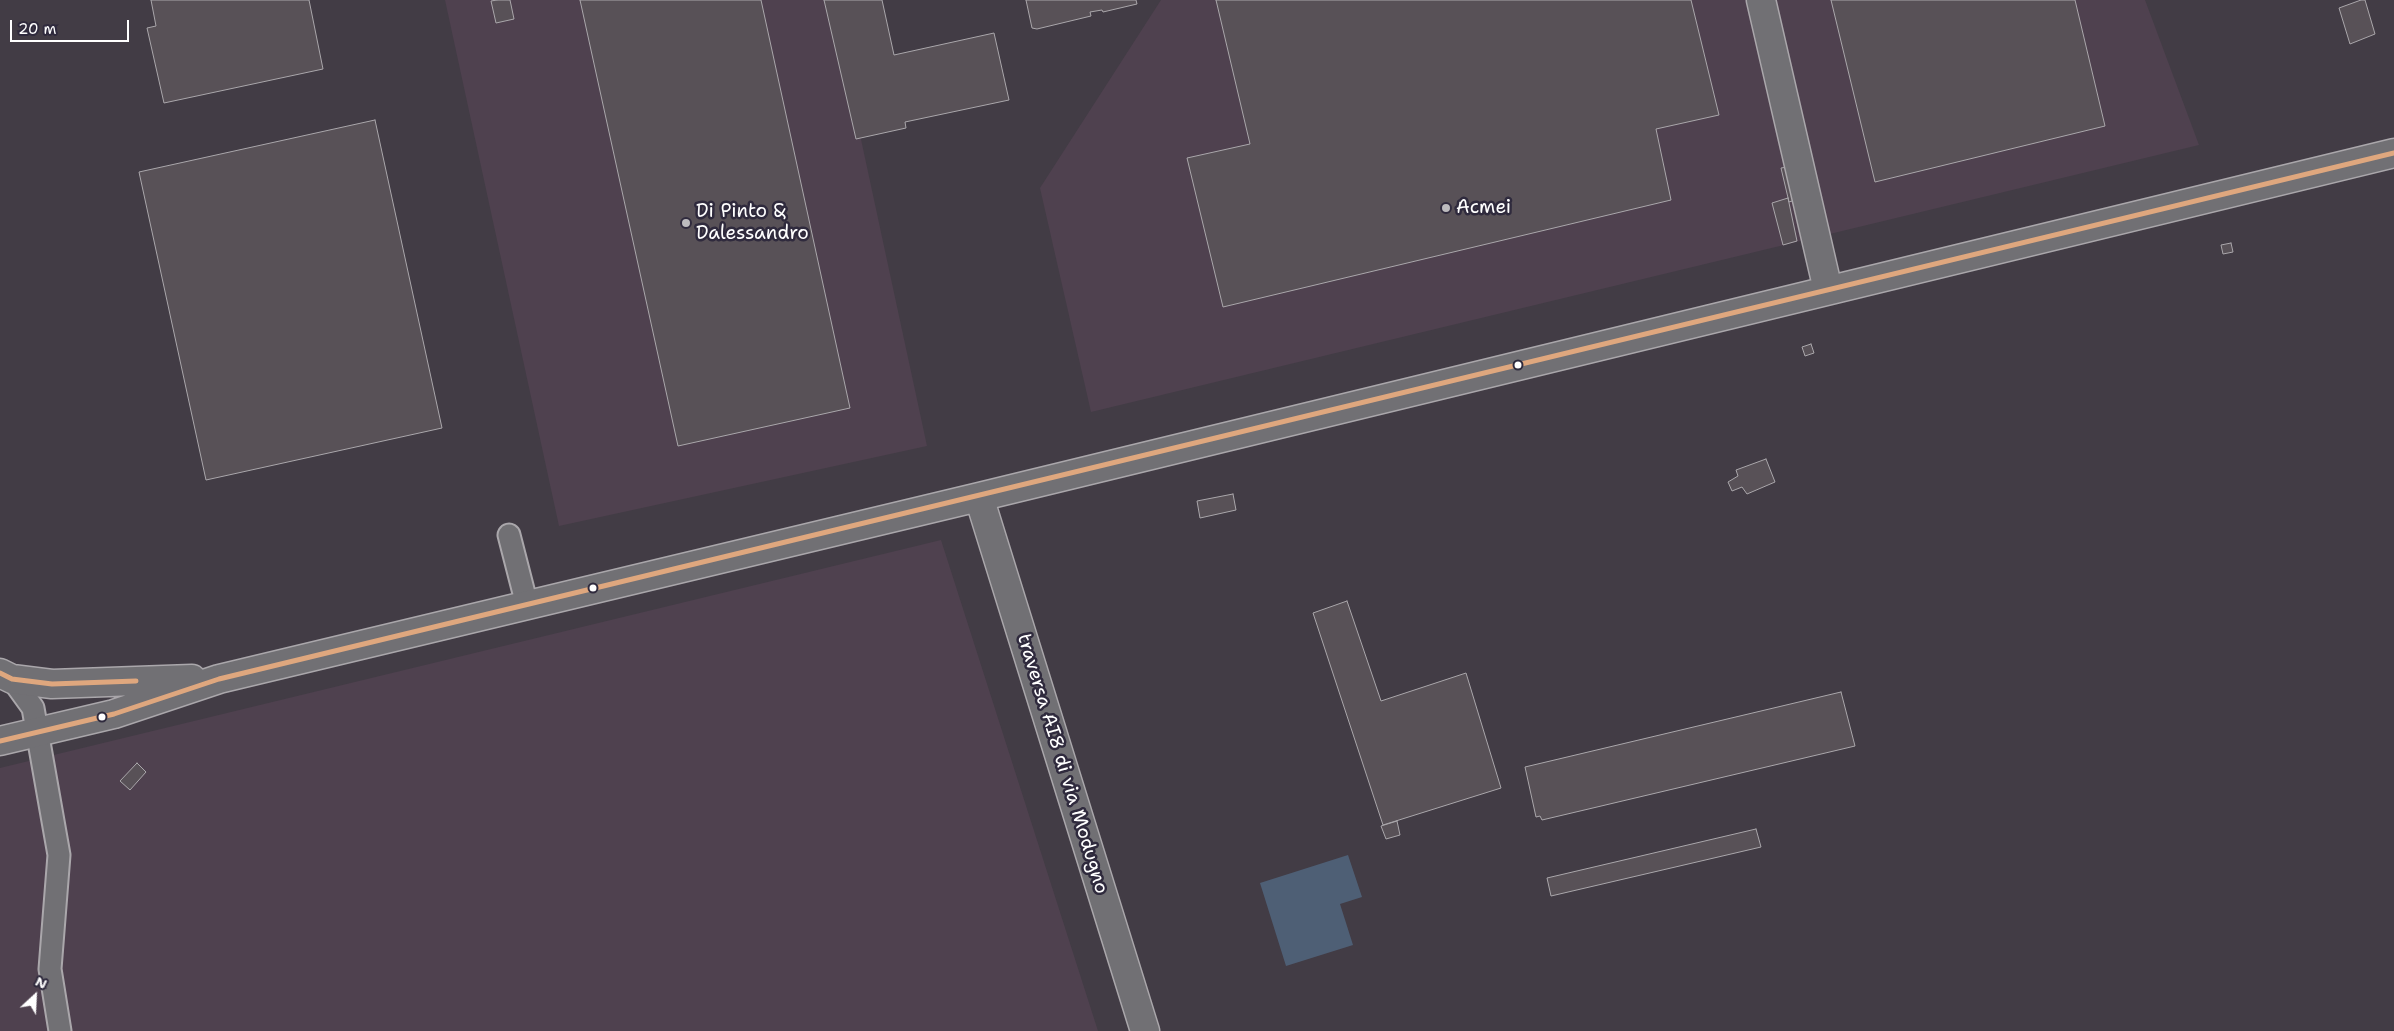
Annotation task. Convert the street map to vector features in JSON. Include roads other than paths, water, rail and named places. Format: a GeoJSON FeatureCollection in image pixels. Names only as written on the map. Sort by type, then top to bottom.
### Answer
{"type":"FeatureCollection","features":[{"type":"Feature","properties":{"kind":"street"},"geometry":{"type":"LineString","coordinates":[[1761,0],[1828,290]]}},
{"type":"Feature","properties":{"kind":"street"},"geometry":{"type":"LineString","coordinates":[[0,741],[114,714],[219,679],[979,498],[2394,153]]}},
{"type":"Feature","properties":{"kind":"street","name":"traversa AI8 di via Modugno"},"geometry":{"type":"LineString","coordinates":[[979,498],[1145,1031]]}},
{"type":"Feature","properties":{"kind":"street"},"geometry":{"type":"LineString","coordinates":[[6,676],[52,684],[219,679]]}},
{"type":"Feature","properties":{"kind":"lane"},"geometry":{"type":"LineString","coordinates":[[509,536],[527,605]]}},
{"type":"Feature","properties":{"kind":"lane"},"geometry":{"type":"LineString","coordinates":[[6,676],[33,708],[59,855],[50,969],[60,1031]]}},
{"type":"Feature","properties":{"kind":"water"},"geometry":{"type":"Polygon","coordinates":[[[1348,855],[1362,897],[1340,904],[1353,945],[1286,966],[1260,883],[1348,855]]]}},
{"type":"Feature","properties":{"kind":"place","name":"Acmei"},"geometry":{"type":"Point","coordinates":[1446,208]}},
{"type":"Feature","properties":{"kind":"place","name":"Di Pinto & Dalessandro"},"geometry":{"type":"Point","coordinates":[686,223]}}]}
